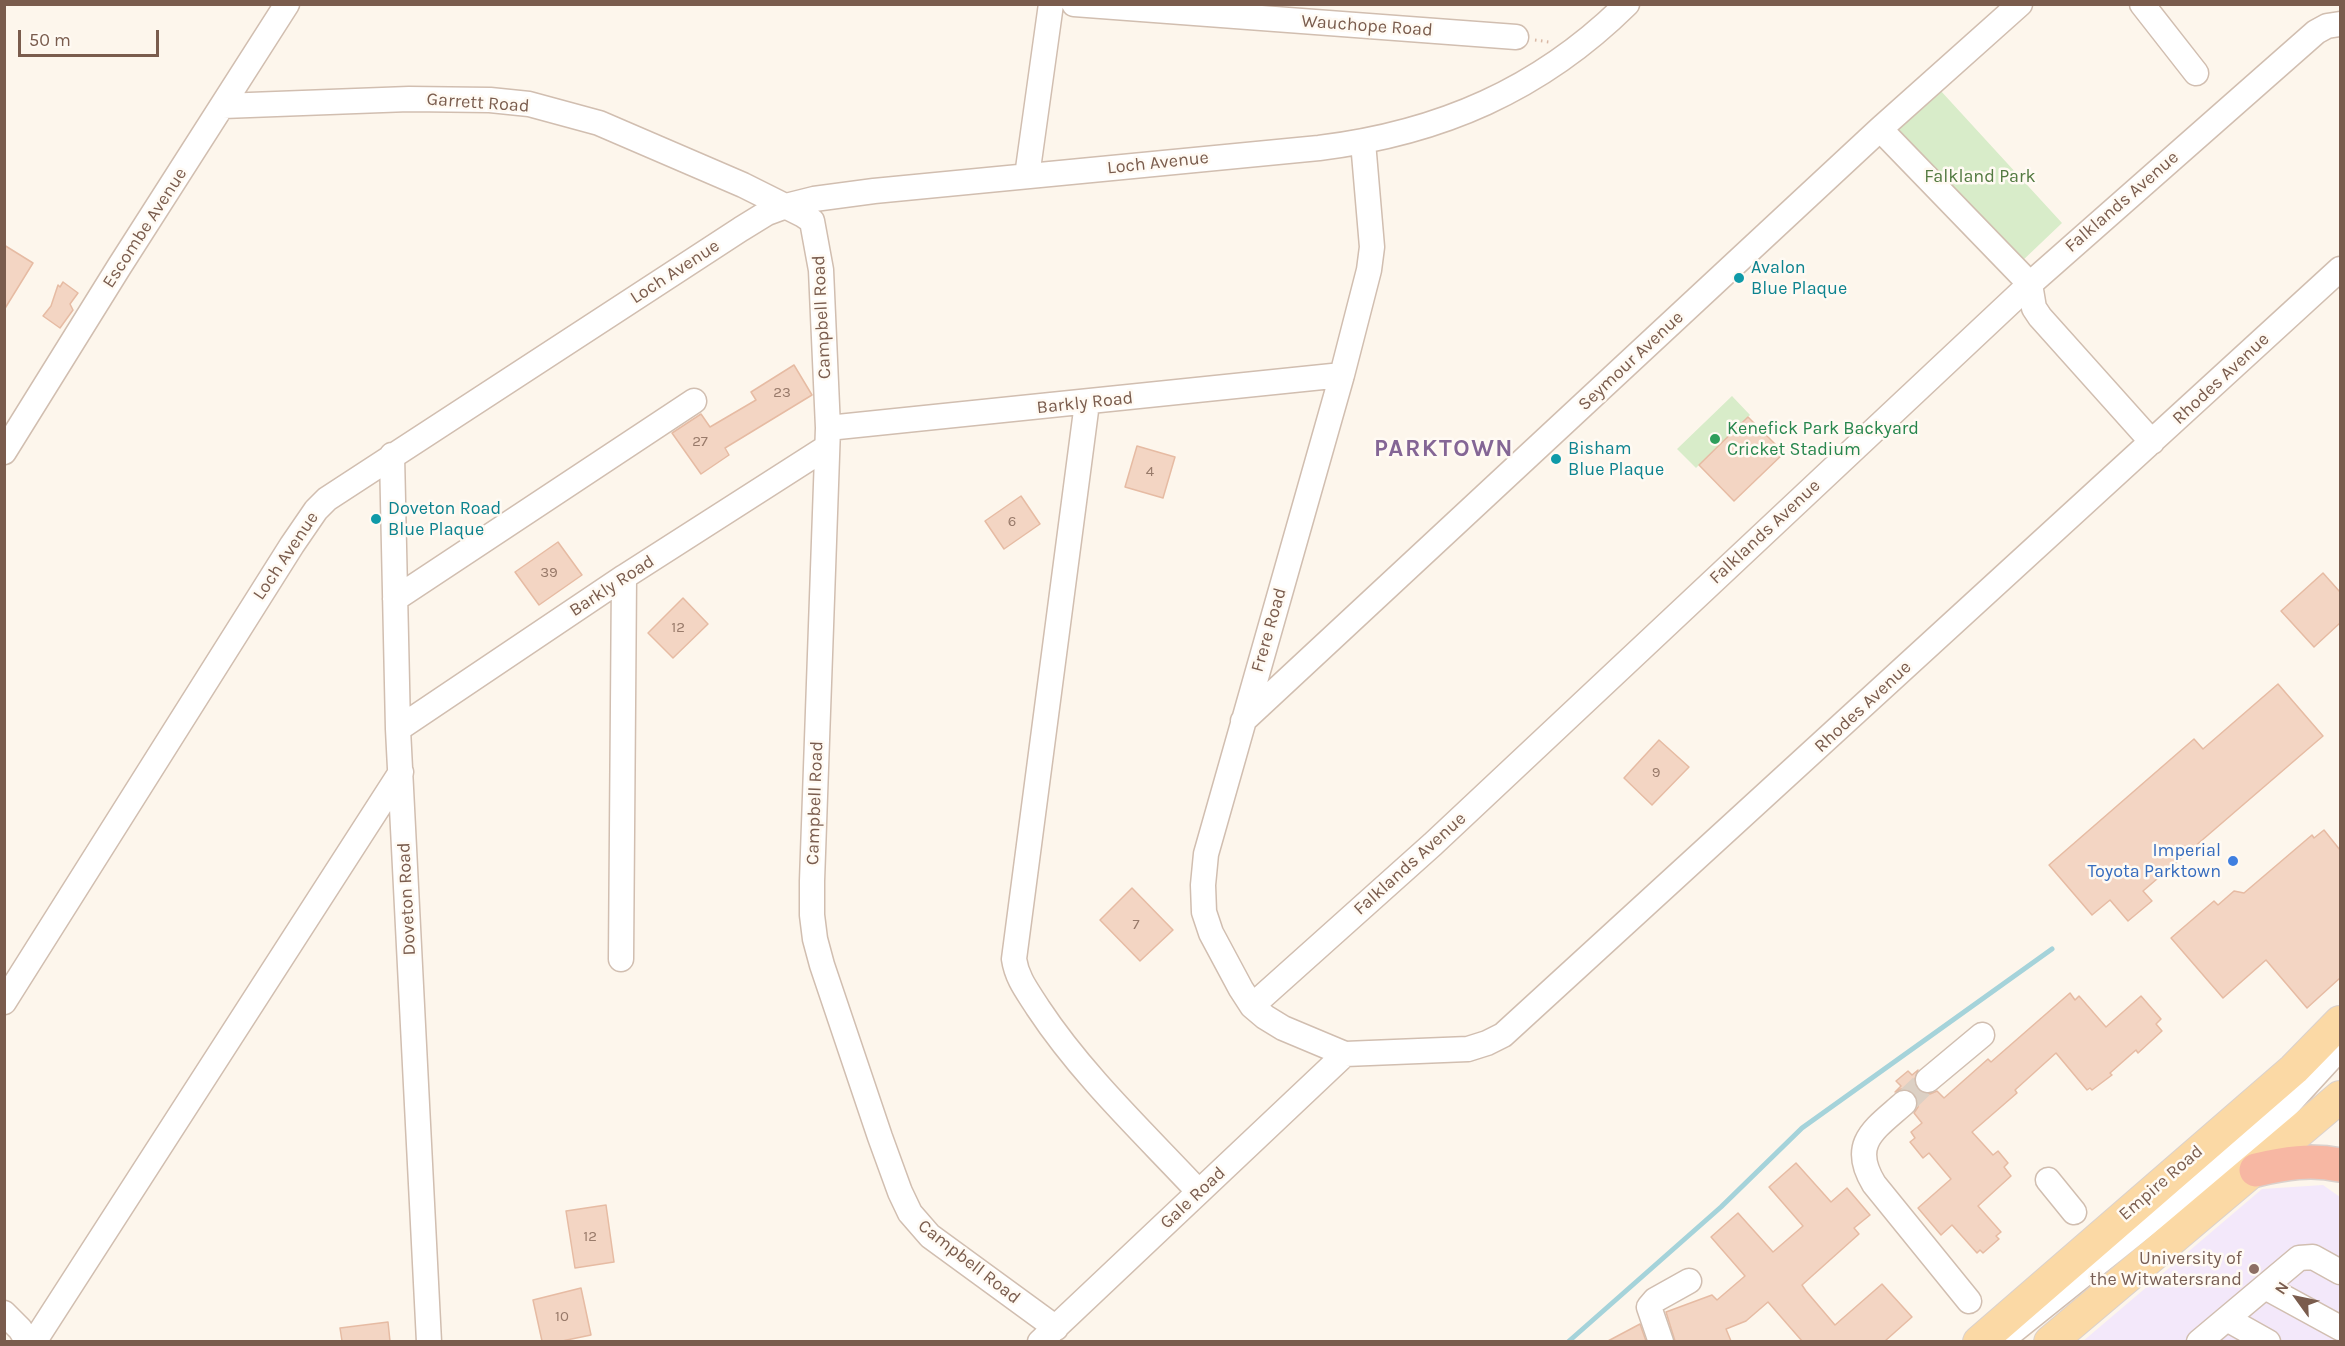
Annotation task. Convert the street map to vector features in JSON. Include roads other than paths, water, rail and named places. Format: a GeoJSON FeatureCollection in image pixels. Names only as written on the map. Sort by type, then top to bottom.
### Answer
{"type":"FeatureCollection","features":[{"type":"Feature","properties":{"kind":"highway"},"geometry":{"type":"LineString","coordinates":[[2256,1170],[2287,1162],[2307,1161],[2340,1165]]}},
{"type":"Feature","properties":{"kind":"main road","name":"Empire Road"},"geometry":{"type":"LineString","coordinates":[[1978,1341],[2321,1064],[2340,1022]]}},
{"type":"Feature","properties":{"kind":"main road"},"geometry":{"type":"LineString","coordinates":[[2050,1341],[2338,1104]]}},
{"type":"Feature","properties":{"kind":"street","name":"Escombe Avenue"},"geometry":{"type":"LineString","coordinates":[[4,452],[287,4]]}},
{"type":"Feature","properties":{"kind":"street"},"geometry":{"type":"LineString","coordinates":[[1027,176],[1051,4]]}},
{"type":"Feature","properties":{"kind":"street","name":"Wauchope Road"},"geometry":{"type":"LineString","coordinates":[[1074,4],[1516,37]]}},
{"type":"Feature","properties":{"kind":"street","name":"Loch Avenue"},"geometry":{"type":"LineString","coordinates":[[4,1002],[306,523],[327,499],[767,213],[814,199],[874,191],[1363,142],[1397,134],[1467,111],[1515,90],[1581,47],[1628,4]]}},
{"type":"Feature","properties":{"kind":"street","name":"Seymour Avenue"},"geometry":{"type":"LineString","coordinates":[[1243,721],[1880,129],[2020,4]]}},
{"type":"Feature","properties":{"kind":"street"},"geometry":{"type":"LineString","coordinates":[[2142,4],[2196,73]]}},
{"type":"Feature","properties":{"kind":"street","name":"Falklands Avenue"},"geometry":{"type":"LineString","coordinates":[[1252,1006],[1433,844],[2030,284],[2316,32],[2327,26],[2340,24]]}},
{"type":"Feature","properties":{"kind":"street","name":"Garrett Road"},"geometry":{"type":"LineString","coordinates":[[223,106],[408,99],[490,100],[529,104],[599,123],[786,206]]}},
{"type":"Feature","properties":{"kind":"street"},"geometry":{"type":"LineString","coordinates":[[1880,129],[2030,284],[2034,308],[2040,317],[2152,442]]}},
{"type":"Feature","properties":{"kind":"street","name":"Frere Road"},"geometry":{"type":"LineString","coordinates":[[1345,1054],[1283,1028],[1252,1006],[1211,933],[1204,912],[1203,885],[1206,854],[1342,375],[1369,270],[1372,247],[1363,142]]}},
{"type":"Feature","properties":{"kind":"street","name":"Campbell Road"},"geometry":{"type":"LineString","coordinates":[[786,206],[812,221],[821,270],[828,438],[812,915],[822,965],[896,1181],[910,1213],[930,1236],[1048,1335]]}},
{"type":"Feature","properties":{"kind":"street","name":"Rhodes Avenue"},"geometry":{"type":"LineString","coordinates":[[1345,1054],[1468,1049],[1488,1043],[1503,1035],[2340,269]]}},
{"type":"Feature","properties":{"kind":"street","name":"Barkly Road"},"geometry":{"type":"LineString","coordinates":[[398,729],[828,438],[1087,403],[1342,375]]}},
{"type":"Feature","properties":{"kind":"street"},"geometry":{"type":"LineString","coordinates":[[395,599],[694,401]]}},
{"type":"Feature","properties":{"kind":"street"},"geometry":{"type":"LineString","coordinates":[[1087,403],[1014,959],[1016,973],[1021,983],[1057,1038],[1199,1192]]}},
{"type":"Feature","properties":{"kind":"street","name":"Doveton Road"},"geometry":{"type":"LineString","coordinates":[[392,455],[398,729],[429,1341]]}},
{"type":"Feature","properties":{"kind":"street"},"geometry":{"type":"LineString","coordinates":[[621,959],[624,577]]}},
{"type":"Feature","properties":{"kind":"street"},"geometry":{"type":"LineString","coordinates":[[34,1341],[401,772]]}},
{"type":"Feature","properties":{"kind":"street"},"geometry":{"type":"LineString","coordinates":[[1928,1080],[1982,1035]]}},
{"type":"Feature","properties":{"kind":"street","name":"Gale Road"},"geometry":{"type":"LineString","coordinates":[[1048,1335],[1345,1054]]}},
{"type":"Feature","properties":{"kind":"street"},"geometry":{"type":"LineString","coordinates":[[2001,1341],[2224,1162],[2321,1064],[2338,1104]]}},
{"type":"Feature","properties":{"kind":"street"},"geometry":{"type":"LineString","coordinates":[[1904,1103],[1871,1133],[1863,1147],[1864,1162],[1874,1184],[1964,1294]]}},
{"type":"Feature","properties":{"kind":"street"},"geometry":{"type":"LineString","coordinates":[[2048,1180],[2074,1212]]}},
{"type":"Feature","properties":{"kind":"street"},"geometry":{"type":"LineString","coordinates":[[2199,1341],[2300,1258],[2313,1257],[2340,1272]]}},
{"type":"Feature","properties":{"kind":"street"},"geometry":{"type":"LineString","coordinates":[[1661,1341],[1650,1307],[1655,1300],[1689,1281]]}},
{"type":"Feature","properties":{"kind":"street"},"geometry":{"type":"LineString","coordinates":[[2265,1287],[2340,1328]]}},
{"type":"Feature","properties":{"kind":"street"},"geometry":{"type":"LineString","coordinates":[[4,1313],[28,1341]]}},
{"type":"Feature","properties":{"kind":"street"},"geometry":{"type":"LineString","coordinates":[[2227,1319],[2268,1341]]}},
{"type":"Feature","properties":{"kind":"waterway"},"geometry":{"type":"LineString","coordinates":[[1568,1342],[1721,1207],[1802,1128],[2052,949]]}},
{"type":"Feature","properties":{"kind":"tunnel"},"geometry":{"type":"LineString","coordinates":[[1904,1103],[1928,1080]]}},
{"type":"Feature","properties":{"kind":"place","name":"Avalon Blue Plaque"},"geometry":{"type":"Point","coordinates":[1739,278]}},
{"type":"Feature","properties":{"kind":"place","name":"Kenefick Park Backyard Cricket Stadium"},"geometry":{"type":"Point","coordinates":[1715,439]}},
{"type":"Feature","properties":{"kind":"place","name":"Bisham Blue Plaque"},"geometry":{"type":"Point","coordinates":[1556,459]}},
{"type":"Feature","properties":{"kind":"place","name":"Doveton Road Blue Plaque"},"geometry":{"type":"Point","coordinates":[376,519]}},
{"type":"Feature","properties":{"kind":"place","name":"Imperial Toyota Parktown"},"geometry":{"type":"Point","coordinates":[2233,861]}},
{"type":"Feature","properties":{"kind":"place","name":"University of the Witwatersrand"},"geometry":{"type":"Point","coordinates":[2254,1269]}},
{"type":"Feature","properties":{"kind":"district","name":"PARKTOWN"},"geometry":{"type":"Point","coordinates":[1444,449]}},
{"type":"Feature","properties":{"kind":"park label","name":"Falkland Park"},"geometry":{"type":"Point","coordinates":[1980,177]}}]}
